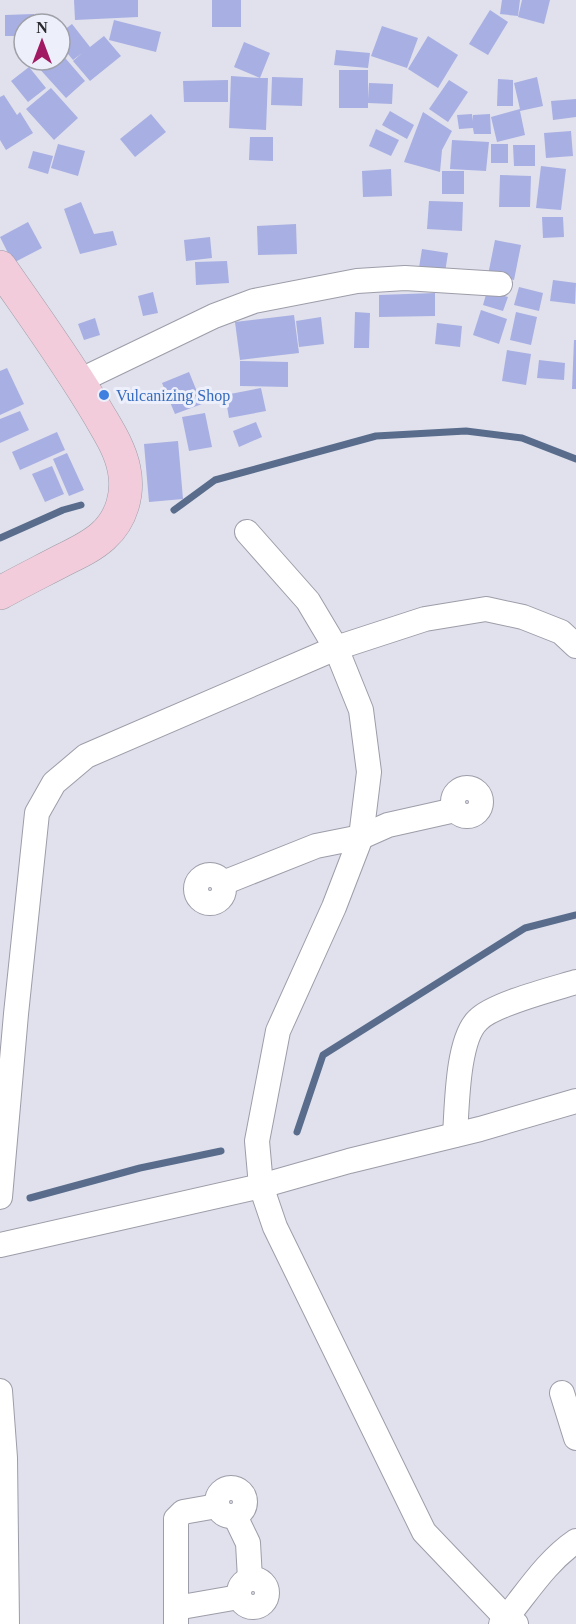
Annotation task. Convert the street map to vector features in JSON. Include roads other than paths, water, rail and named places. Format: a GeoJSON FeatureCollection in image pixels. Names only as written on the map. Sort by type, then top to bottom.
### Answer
{"type":"FeatureCollection","features":[{"type":"Feature","properties":{"kind":"main road"},"geometry":{"type":"LineString","coordinates":[[0,267],[80,381],[120,454],[125,470],[126,488],[123,506],[104,535],[88,547],[0,594]]}},
{"type":"Feature","properties":{"kind":"street"},"geometry":{"type":"LineString","coordinates":[[80,381],[203,321],[254,301],[357,281],[405,278],[500,284]]}},
{"type":"Feature","properties":{"kind":"street"},"geometry":{"type":"LineString","coordinates":[[247,532],[308,601],[336,648],[361,710],[369,772],[361,837],[334,907],[278,1031],[257,1141],[261,1186],[274,1227],[424,1532],[508,1622],[528,1590],[564,1549],[576,1541]]}},
{"type":"Feature","properties":{"kind":"street"},"geometry":{"type":"LineString","coordinates":[[0,1197],[37,813],[54,783],[86,756],[336,648],[425,619],[486,609],[523,616],[561,632],[576,646]]}},
{"type":"Feature","properties":{"kind":"street"},"geometry":{"type":"LineString","coordinates":[[223,883],[316,846],[361,837],[388,825],[455,810]]}},
{"type":"Feature","properties":{"kind":"street"},"geometry":{"type":"LineString","coordinates":[[455,1136],[458,1081],[466,1041],[477,1020],[493,1009],[576,982]]}},
{"type":"Feature","properties":{"kind":"street"},"geometry":{"type":"LineString","coordinates":[[0,1245],[261,1186],[349,1161],[455,1136],[576,1101]]}},
{"type":"Feature","properties":{"kind":"street"},"geometry":{"type":"LineString","coordinates":[[0,1391],[5,1458],[7,1624]]}},
{"type":"Feature","properties":{"kind":"street"},"geometry":{"type":"LineString","coordinates":[[562,1393],[576,1438]]}},
{"type":"Feature","properties":{"kind":"street"},"geometry":{"type":"LineString","coordinates":[[226,1511],[248,1543],[244,1588],[176,1616],[176,1519],[183,1512],[226,1511]]}},
{"type":"Feature","properties":{"kind":"waterway"},"geometry":{"type":"LineString","coordinates":[[174,510],[215,480],[376,436],[466,431],[522,438],[576,459]]}},
{"type":"Feature","properties":{"kind":"waterway"},"geometry":{"type":"LineString","coordinates":[[0,538],[63,510],[81,505]]}},
{"type":"Feature","properties":{"kind":"waterway"},"geometry":{"type":"LineString","coordinates":[[297,1132],[323,1055],[525,928],[576,915]]}},
{"type":"Feature","properties":{"kind":"waterway"},"geometry":{"type":"LineString","coordinates":[[30,1198],[140,1168],[221,1151]]}},
{"type":"Feature","properties":{"kind":"place","name":"Vulcanizing Shop"},"geometry":{"type":"Point","coordinates":[104,395]}}]}
